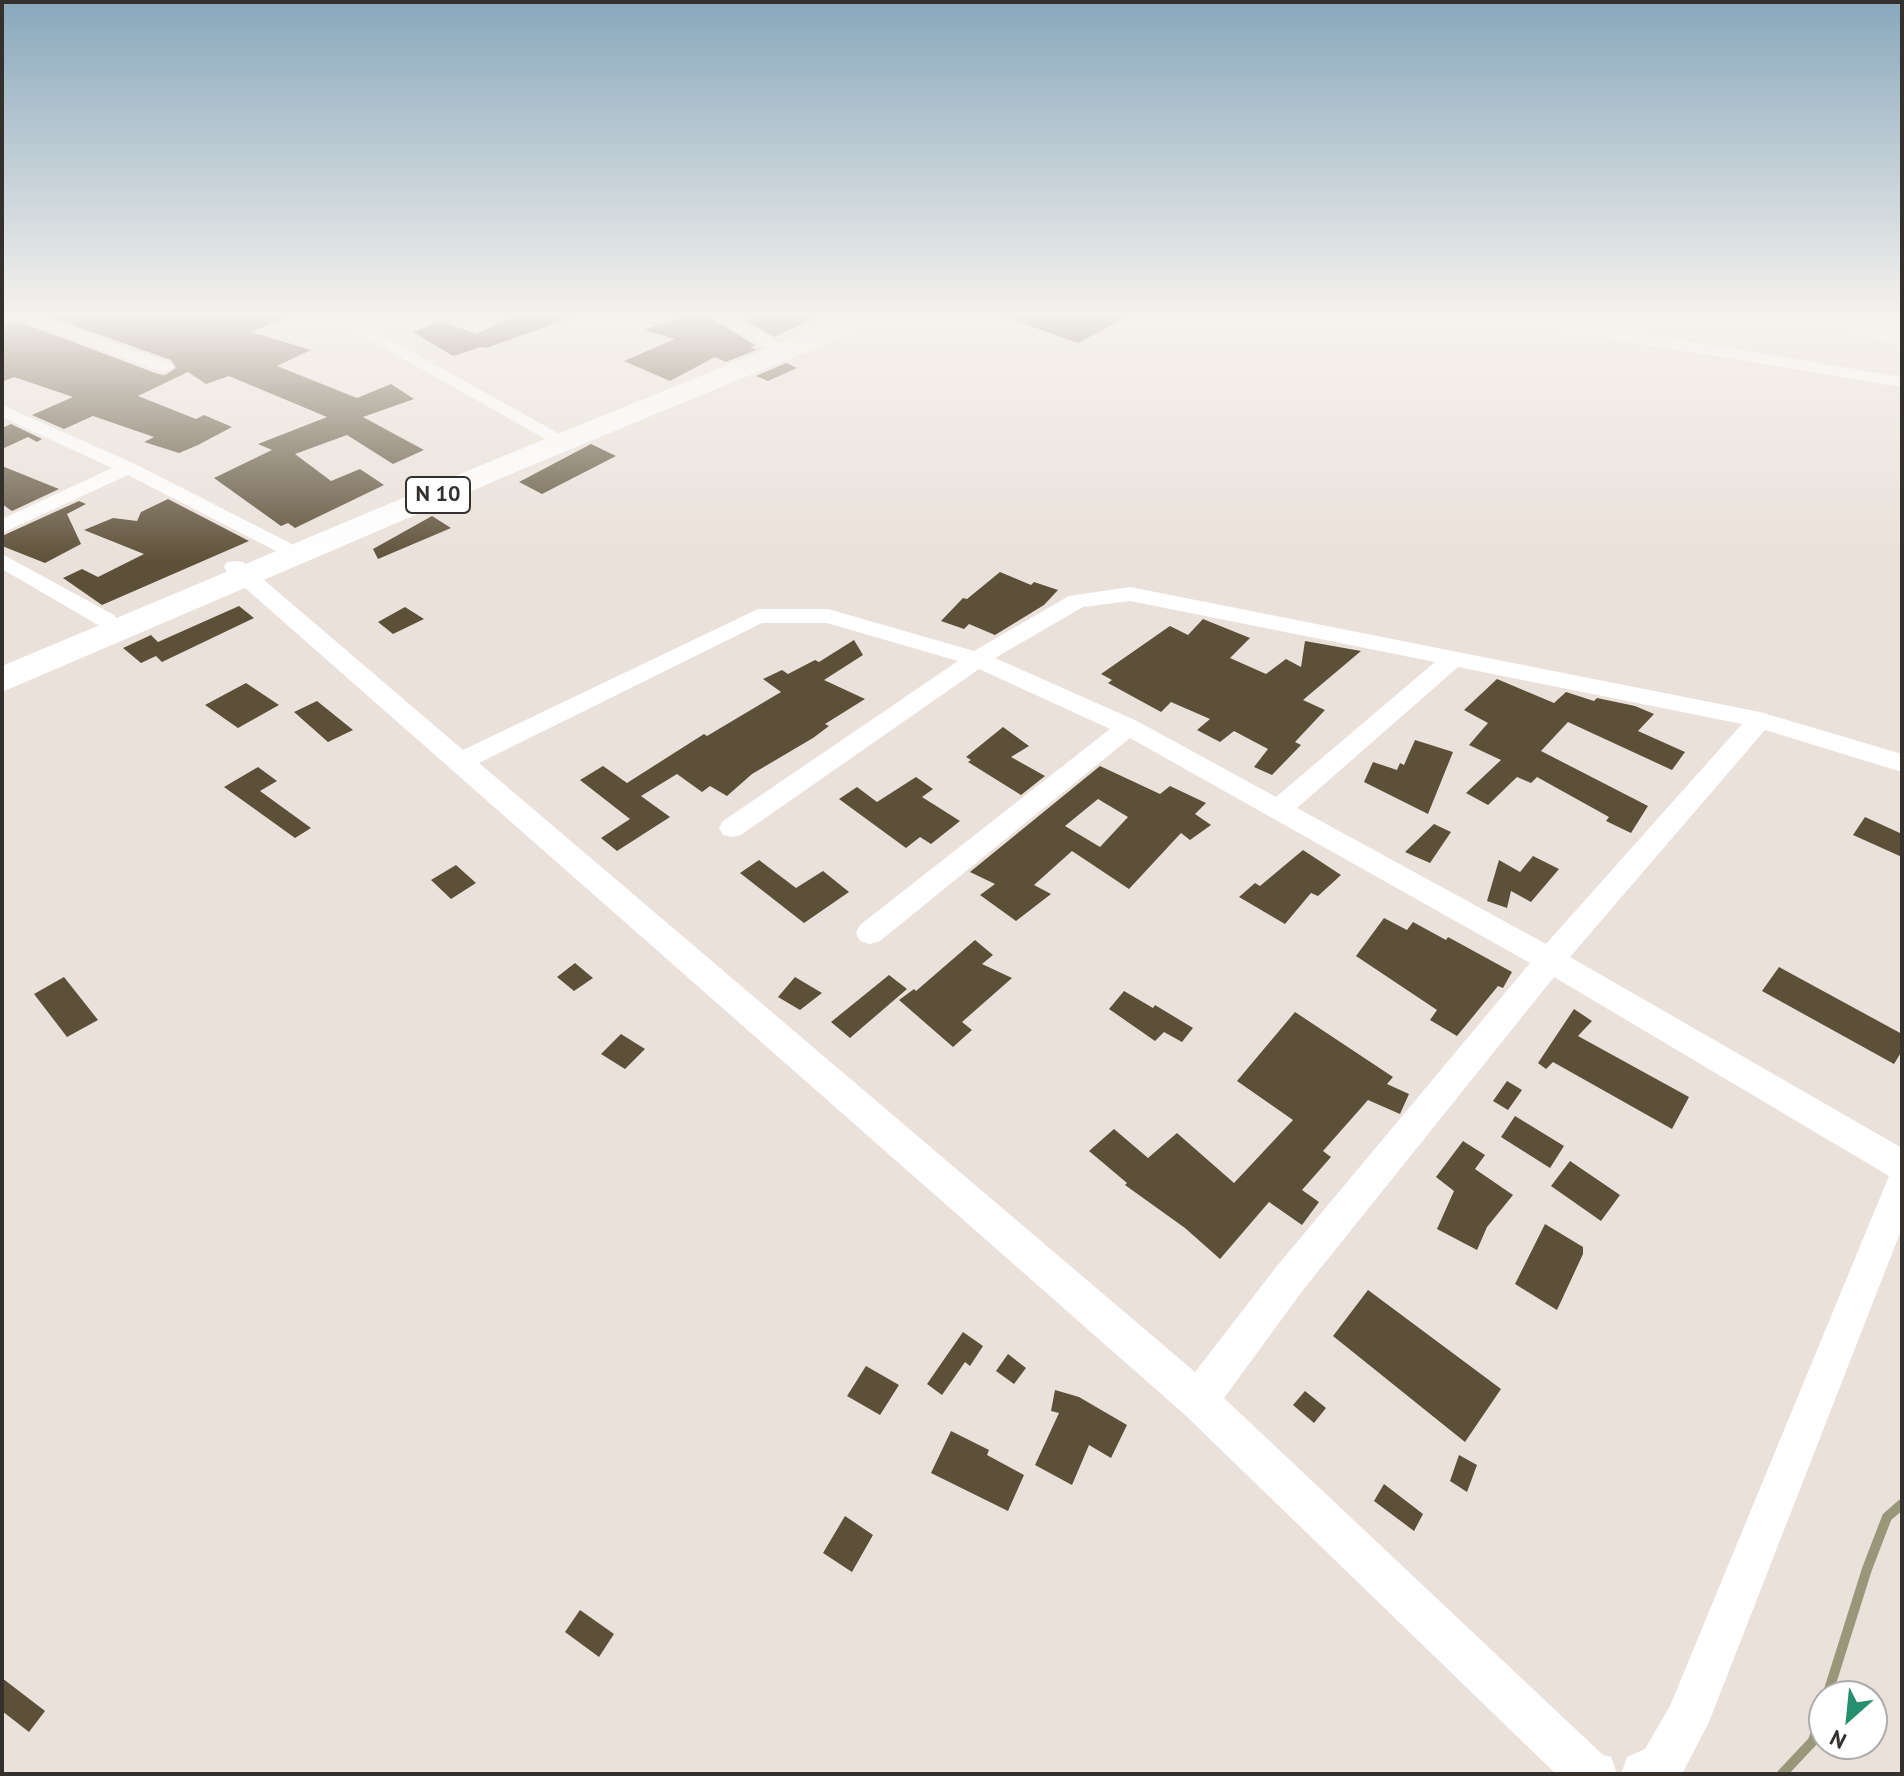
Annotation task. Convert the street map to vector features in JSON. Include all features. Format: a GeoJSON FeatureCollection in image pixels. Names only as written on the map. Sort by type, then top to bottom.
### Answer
{"type":"FeatureCollection","features":[{"type":"Feature","properties":{"kind":"main road","name":"N 10"},"geometry":{"type":"LineString","coordinates":[[2,680],[240,572],[653,397]]}},
{"type":"Feature","properties":{"kind":"main road","name":"N 10"},"geometry":{"type":"LineString","coordinates":[[2,663],[106,620],[240,572],[283,547],[664,397]]}},
{"type":"Feature","properties":{"kind":"street"},"geometry":{"type":"LineString","coordinates":[[487,397],[559,438]]}},
{"type":"Feature","properties":{"kind":"street"},"geometry":{"type":"LineString","coordinates":[[2,410],[128,468],[283,547]]}},
{"type":"Feature","properties":{"kind":"street"},"geometry":{"type":"LineString","coordinates":[[2,527],[128,468]]}},
{"type":"Feature","properties":{"kind":"street"},"geometry":{"type":"LineString","coordinates":[[2,560],[106,620]]}},
{"type":"Feature","properties":{"kind":"street"},"geometry":{"type":"LineString","coordinates":[[240,572],[1198,1400],[1589,1773],[1594,1774]]}},
{"type":"Feature","properties":{"kind":"street"},"geometry":{"type":"LineString","coordinates":[[732,828],[977,659],[1077,601],[1130,594],[1760,720],[1902,763]]}},
{"type":"Feature","properties":{"kind":"street"},"geometry":{"type":"LineString","coordinates":[[460,762],[758,616],[828,616],[977,659],[1128,727],[1550,960],[1902,1166]]}},
{"type":"Feature","properties":{"kind":"street"},"geometry":{"type":"LineString","coordinates":[[1279,809],[1453,659]]}},
{"type":"Feature","properties":{"kind":"street"},"geometry":{"type":"LineString","coordinates":[[1198,1400],[1290,1278],[1550,960],[1760,720]]}},
{"type":"Feature","properties":{"kind":"street"},"geometry":{"type":"LineString","coordinates":[[870,933],[1128,727]]}},
{"type":"Feature","properties":{"kind":"street"},"geometry":{"type":"LineString","coordinates":[[1644,1774],[1661,1765],[1686,1722],[1902,1184]]}},
{"type":"Feature","properties":{"kind":"building"},"geometry":{"type":"Polygon","coordinates":[[[73,397],[140,397],[196,419],[204,415],[232,427],[179,453],[144,442],[154,437],[93,416],[64,429],[32,415],[73,397]]]}},
{"type":"Feature","properties":{"kind":"building"},"geometry":{"type":"Polygon","coordinates":[[[279,397],[411,397],[414,399],[363,417],[424,450],[393,464],[347,435],[295,454],[331,481],[360,469],[384,485],[295,528],[288,523],[281,526],[214,478],[272,450],[258,444],[327,417],[279,397]]]}},
{"type":"Feature","properties":{"kind":"building"},"geometry":{"type":"Polygon","coordinates":[[[11,424],[42,439],[37,442],[28,437],[2,449],[2,428],[11,424]]]}},
{"type":"Feature","properties":{"kind":"building"},"geometry":{"type":"Polygon","coordinates":[[[591,444],[616,456],[542,494],[519,482],[591,444]]]}},
{"type":"Feature","properties":{"kind":"building"},"geometry":{"type":"Polygon","coordinates":[[[2,466],[59,489],[12,511],[2,504],[2,466]]]}},
{"type":"Feature","properties":{"kind":"building"},"geometry":{"type":"Polygon","coordinates":[[[168,499],[249,541],[102,605],[63,578],[82,569],[98,577],[144,554],[84,530],[113,518],[137,521],[141,512],[168,499]]]}},
{"type":"Feature","properties":{"kind":"building"},"geometry":{"type":"Polygon","coordinates":[[[79,501],[86,504],[67,514],[81,544],[45,563],[2,546],[2,536],[79,501]]]}},
{"type":"Feature","properties":{"kind":"building"},"geometry":{"type":"Polygon","coordinates":[[[432,516],[451,528],[378,559],[373,549],[432,516]]]}},
{"type":"Feature","properties":{"kind":"building"},"geometry":{"type":"Polygon","coordinates":[[[1000,572],[1031,585],[1034,582],[1058,590],[1044,605],[995,635],[969,624],[964,629],[941,621],[963,598],[967,599],[1000,572]]]}},
{"type":"Feature","properties":{"kind":"building"},"geometry":{"type":"Polygon","coordinates":[[[239,606],[254,618],[162,662],[156,656],[141,663],[123,648],[151,635],[158,642],[239,606]]]}},
{"type":"Feature","properties":{"kind":"building"},"geometry":{"type":"Polygon","coordinates":[[[405,607],[424,619],[393,634],[378,622],[405,607]]]}},
{"type":"Feature","properties":{"kind":"building"},"geometry":{"type":"Polygon","coordinates":[[[1203,619],[1250,638],[1230,658],[1266,674],[1286,659],[1301,667],[1305,641],[1361,651],[1303,700],[1325,710],[1295,742],[1301,745],[1272,775],[1254,767],[1268,749],[1234,731],[1220,742],[1197,730],[1210,719],[1171,702],[1161,712],[1108,683],[1112,680],[1101,674],[1170,626],[1188,635],[1203,619]]]}},
{"type":"Feature","properties":{"kind":"building"},"geometry":{"type":"Polygon","coordinates":[[[854,640],[863,655],[824,680],[865,699],[825,724],[829,726],[813,738],[752,774],[727,796],[710,786],[702,792],[677,774],[641,796],[670,817],[617,851],[601,838],[630,819],[580,780],[603,766],[627,783],[704,734],[707,736],[781,692],[763,679],[782,670],[788,674],[815,660],[819,662],[854,640]]]}},
{"type":"Feature","properties":{"kind":"building"},"geometry":{"type":"Polygon","coordinates":[[[1497,679],[1554,703],[1566,692],[1594,701],[1597,698],[1635,706],[1654,714],[1638,731],[1685,752],[1672,770],[1568,722],[1541,751],[1648,806],[1631,833],[1606,821],[1609,817],[1537,777],[1531,783],[1517,777],[1488,805],[1466,793],[1501,760],[1469,745],[1488,723],[1464,710],[1497,679]]]}},
{"type":"Feature","properties":{"kind":"building"},"geometry":{"type":"Polygon","coordinates":[[[246,683],[279,705],[238,728],[205,705],[246,683]]]}},
{"type":"Feature","properties":{"kind":"building"},"geometry":{"type":"Polygon","coordinates":[[[317,701],[353,730],[328,742],[294,712],[317,701]]]}},
{"type":"Feature","properties":{"kind":"building"},"geometry":{"type":"Polygon","coordinates":[[[1003,727],[1029,746],[1011,757],[1045,776],[1021,795],[968,762],[971,760],[966,757],[1003,727]]]}},
{"type":"Feature","properties":{"kind":"building"},"geometry":{"type":"Polygon","coordinates":[[[1415,740],[1453,752],[1428,814],[1364,782],[1373,762],[1397,770],[1400,763],[1404,765],[1415,740]]]}},
{"type":"Feature","properties":{"kind":"building"},"geometry":{"type":"Polygon","coordinates":[[[1100,766],[1160,794],[1170,786],[1206,803],[1195,814],[1211,825],[1190,840],[1181,833],[1129,889],[1072,851],[1034,885],[1051,894],[1016,921],[980,895],[995,884],[970,872],[1100,766]],[[1098,799],[1065,826],[1100,847],[1128,817],[1098,799]]]}},
{"type":"Feature","properties":{"kind":"building"},"geometry":{"type":"Polygon","coordinates":[[[258,767],[277,781],[260,791],[311,828],[295,838],[224,787],[258,767]]]}},
{"type":"Feature","properties":{"kind":"building"},"geometry":{"type":"Polygon","coordinates":[[[916,777],[933,789],[922,797],[960,821],[931,844],[920,837],[906,848],[839,799],[857,787],[877,802],[916,777]]]}},
{"type":"Feature","properties":{"kind":"building"},"geometry":{"type":"Polygon","coordinates":[[[1865,817],[1902,834],[1902,857],[1853,835],[1865,817]]]}},
{"type":"Feature","properties":{"kind":"building"},"geometry":{"type":"Polygon","coordinates":[[[1434,824],[1451,832],[1430,863],[1405,852],[1434,824]]]}},
{"type":"Feature","properties":{"kind":"building"},"geometry":{"type":"Polygon","coordinates":[[[1303,850],[1341,875],[1318,896],[1311,893],[1285,924],[1239,897],[1255,883],[1260,886],[1303,850]]]}},
{"type":"Feature","properties":{"kind":"building"},"geometry":{"type":"Polygon","coordinates":[[[1533,856],[1559,869],[1531,902],[1511,891],[1507,908],[1487,901],[1499,860],[1520,872],[1533,856]]]}},
{"type":"Feature","properties":{"kind":"building"},"geometry":{"type":"Polygon","coordinates":[[[759,860],[796,888],[823,871],[849,892],[804,923],[740,873],[759,860]]]}},
{"type":"Feature","properties":{"kind":"building"},"geometry":{"type":"Polygon","coordinates":[[[456,865],[476,883],[451,899],[431,880],[456,865]]]}},
{"type":"Feature","properties":{"kind":"building"},"geometry":{"type":"Polygon","coordinates":[[[1384,918],[1407,930],[1413,922],[1512,972],[1503,988],[1498,986],[1457,1036],[1430,1020],[1437,1010],[1356,956],[1384,918]]]}},
{"type":"Feature","properties":{"kind":"building"},"geometry":{"type":"Polygon","coordinates":[[[975,940],[993,955],[982,964],[1012,978],[962,1022],[972,1030],[953,1047],[899,1000],[914,989],[916,991],[975,940]]]}},
{"type":"Feature","properties":{"kind":"building"},"geometry":{"type":"Polygon","coordinates":[[[575,963],[593,978],[574,991],[557,977],[575,963]]]}},
{"type":"Feature","properties":{"kind":"building"},"geometry":{"type":"Polygon","coordinates":[[[1779,967],[1902,1034],[1902,1051],[1894,1064],[1762,991],[1779,967]]]}},
{"type":"Feature","properties":{"kind":"building"},"geometry":{"type":"Polygon","coordinates":[[[889,975],[907,989],[850,1038],[831,1022],[889,975]]]}},
{"type":"Feature","properties":{"kind":"building"},"geometry":{"type":"Polygon","coordinates":[[[64,977],[98,1020],[67,1037],[34,994],[64,977]]]}},
{"type":"Feature","properties":{"kind":"building"},"geometry":{"type":"Polygon","coordinates":[[[795,977],[822,993],[800,1010],[778,997],[795,977]]]}},
{"type":"Feature","properties":{"kind":"building"},"geometry":{"type":"Polygon","coordinates":[[[1124,991],[1193,1028],[1182,1042],[1164,1032],[1155,1041],[1109,1009],[1124,991]]]}},
{"type":"Feature","properties":{"kind":"building"},"geometry":{"type":"Polygon","coordinates":[[[1574,1009],[1592,1021],[1578,1036],[1689,1097],[1672,1129],[1553,1062],[1546,1069],[1538,1063],[1574,1009]]]}},
{"type":"Feature","properties":{"kind":"building"},"geometry":{"type":"Polygon","coordinates":[[[1295,1012],[1393,1077],[1387,1084],[1409,1094],[1400,1114],[1368,1100],[1323,1151],[1331,1157],[1302,1190],[1319,1202],[1302,1225],[1269,1202],[1220,1259],[1185,1228],[1125,1185],[1127,1183],[1089,1151],[1114,1129],[1148,1158],[1177,1133],[1234,1183],[1293,1120],[1237,1081],[1295,1012]]]}},
{"type":"Feature","properties":{"kind":"building"},"geometry":{"type":"Polygon","coordinates":[[[621,1034],[645,1049],[625,1069],[601,1054],[621,1034]]]}},
{"type":"Feature","properties":{"kind":"building"},"geometry":{"type":"Polygon","coordinates":[[[1507,1081],[1522,1090],[1508,1110],[1493,1101],[1507,1081]]]}},
{"type":"Feature","properties":{"kind":"building"},"geometry":{"type":"Polygon","coordinates":[[[1515,1116],[1564,1146],[1550,1168],[1501,1137],[1515,1116]]]}},
{"type":"Feature","properties":{"kind":"building"},"geometry":{"type":"Polygon","coordinates":[[[1463,1141],[1485,1155],[1475,1169],[1513,1195],[1487,1227],[1477,1250],[1437,1229],[1454,1191],[1436,1177],[1463,1141]]]}},
{"type":"Feature","properties":{"kind":"building"},"geometry":{"type":"Polygon","coordinates":[[[1570,1161],[1620,1195],[1601,1221],[1551,1186],[1570,1161]]]}},
{"type":"Feature","properties":{"kind":"building"},"geometry":{"type":"Polygon","coordinates":[[[1545,1224],[1583,1247],[1583,1254],[1557,1310],[1515,1284],[1545,1224]]]}},
{"type":"Feature","properties":{"kind":"building"},"geometry":{"type":"Polygon","coordinates":[[[1368,1290],[1501,1389],[1465,1442],[1333,1336],[1368,1290]]]}},
{"type":"Feature","properties":{"kind":"building"},"geometry":{"type":"Polygon","coordinates":[[[963,1332],[983,1346],[970,1366],[965,1362],[942,1395],[927,1384],[963,1332]]]}},
{"type":"Feature","properties":{"kind":"building"},"geometry":{"type":"Polygon","coordinates":[[[1008,1354],[1026,1368],[1014,1384],[996,1371],[1008,1354]]]}},
{"type":"Feature","properties":{"kind":"building"},"geometry":{"type":"Polygon","coordinates":[[[866,1366],[899,1385],[880,1415],[847,1396],[866,1366]]]}},
{"type":"Feature","properties":{"kind":"building"},"geometry":{"type":"Polygon","coordinates":[[[1055,1390],[1079,1397],[1127,1425],[1111,1458],[1089,1445],[1072,1485],[1035,1465],[1059,1413],[1051,1411],[1055,1390]]]}},
{"type":"Feature","properties":{"kind":"building"},"geometry":{"type":"Polygon","coordinates":[[[1305,1391],[1326,1408],[1314,1423],[1293,1405],[1305,1391]]]}},
{"type":"Feature","properties":{"kind":"building"},"geometry":{"type":"Polygon","coordinates":[[[951,1431],[989,1450],[987,1455],[1024,1475],[1008,1511],[931,1473],[951,1431]]]}},
{"type":"Feature","properties":{"kind":"building"},"geometry":{"type":"Polygon","coordinates":[[[1459,1455],[1477,1465],[1467,1492],[1450,1481],[1459,1455]]]}},
{"type":"Feature","properties":{"kind":"building"},"geometry":{"type":"Polygon","coordinates":[[[1384,1484],[1423,1514],[1414,1531],[1374,1501],[1384,1484]]]}},
{"type":"Feature","properties":{"kind":"building"},"geometry":{"type":"Polygon","coordinates":[[[845,1516],[873,1535],[852,1572],[823,1553],[845,1516]]]}},
{"type":"Feature","properties":{"kind":"building"},"geometry":{"type":"Polygon","coordinates":[[[580,1610],[614,1634],[599,1657],[565,1632],[580,1610]]]}},
{"type":"Feature","properties":{"kind":"building"},"geometry":{"type":"Polygon","coordinates":[[[2,1678],[45,1711],[29,1732],[2,1711],[2,1678]]]}},
{"type":"Feature","properties":{"kind":"waterway"},"geometry":{"type":"LineString","coordinates":[[1832,1680],[1887,1517],[1902,1504]]}},
{"type":"Feature","properties":{"kind":"waterway"},"geometry":{"type":"LineString","coordinates":[[1782,1774],[1808,1746]]}}]}
